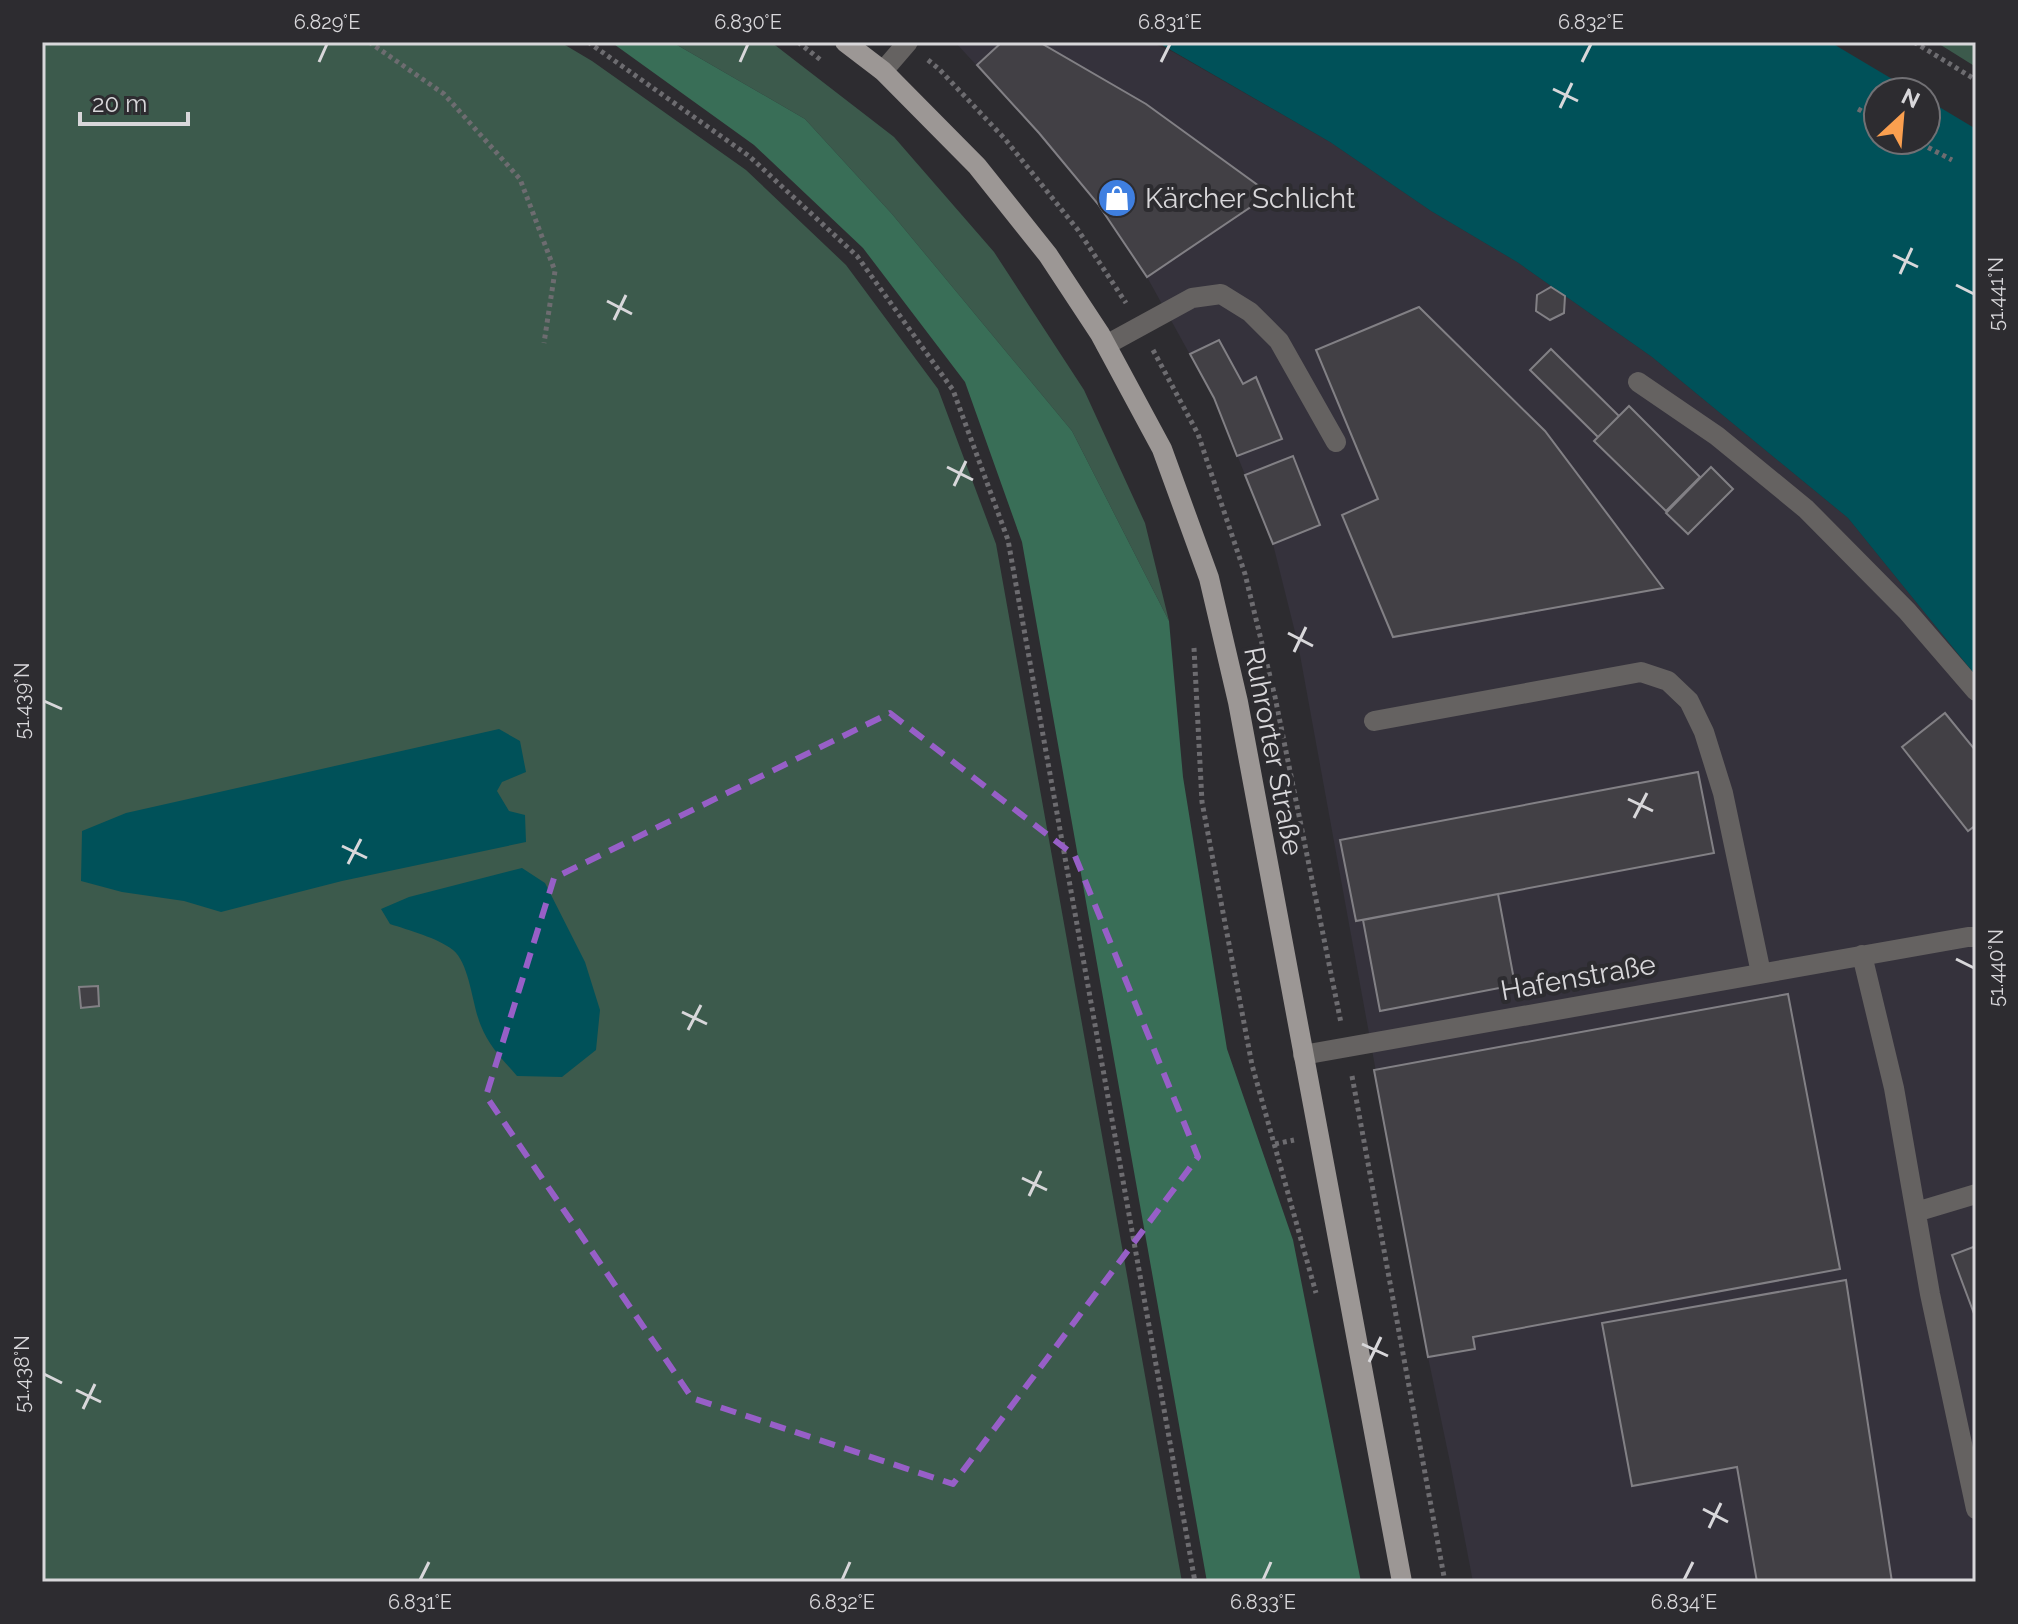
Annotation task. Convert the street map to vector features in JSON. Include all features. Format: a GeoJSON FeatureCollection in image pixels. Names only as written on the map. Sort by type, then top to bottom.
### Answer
{"type":"FeatureCollection","features":[{"type":"Feature","properties":{"kind":"main road","name":"Ruhrorter Straße"},"geometry":{"type":"LineString","coordinates":[[845,42],[883,71],[977,166],[1048,255],[1106,345],[1162,449],[1209,578],[1238,702],[1402,1582]]}},
{"type":"Feature","properties":{"kind":"street"},"geometry":{"type":"LineString","coordinates":[[883,71],[908,42]]}},
{"type":"Feature","properties":{"kind":"street"},"geometry":{"type":"LineString","coordinates":[[1106,345],[1192,298],[1221,294],[1250,312],[1279,341],[1336,442]]}},
{"type":"Feature","properties":{"kind":"street"},"geometry":{"type":"LineString","coordinates":[[1638,382],[1717,436],[1806,509],[1907,611],[1976,691]]}},
{"type":"Feature","properties":{"kind":"street"},"geometry":{"type":"LineString","coordinates":[[1374,721],[1641,672],[1668,681],[1689,701],[1709,747],[1723,793],[1761,973]]}},
{"type":"Feature","properties":{"kind":"street","name":"Hafenstraße"},"geometry":{"type":"LineString","coordinates":[[1303,1055],[1976,937]]}},
{"type":"Feature","properties":{"kind":"street"},"geometry":{"type":"LineString","coordinates":[[1862,955],[1894,1088],[1930,1294],[1976,1509]]}},
{"type":"Feature","properties":{"kind":"street"},"geometry":{"type":"LineString","coordinates":[[1916,1212],[1976,1194]]}},
{"type":"Feature","properties":{"kind":"path"},"geometry":{"type":"LineString","coordinates":[[369,42],[444,94],[520,179],[555,271],[544,343]]}},
{"type":"Feature","properties":{"kind":"path"},"geometry":{"type":"LineString","coordinates":[[588,42],[749,156],[857,256],[953,390],[1008,540],[1195,1582]]}},
{"type":"Feature","properties":{"kind":"path"},"geometry":{"type":"LineString","coordinates":[[798,42],[834,70]]}},
{"type":"Feature","properties":{"kind":"path"},"geometry":{"type":"LineString","coordinates":[[1914,42],[1976,80]]}},
{"type":"Feature","properties":{"kind":"path"},"geometry":{"type":"LineString","coordinates":[[1858,109],[1862,111]]}},
{"type":"Feature","properties":{"kind":"path"},"geometry":{"type":"LineString","coordinates":[[1942,155],[1952,160]]}},
{"type":"Feature","properties":{"kind":"path"},"geometry":{"type":"LineString","coordinates":[[1194,642],[1202,802],[1252,1065],[1317,1294]]}},
{"type":"Feature","properties":{"kind":"highlighted area"},"geometry":{"type":"Polygon","coordinates":[[[890,713],[1075,856],[1198,1157],[953,1484],[692,1398],[486,1096],[554,878],[890,713]]]}},
{"type":"Feature","properties":{"kind":"shaded area"},"geometry":{"type":"Polygon","coordinates":[[[955,42],[1150,42],[1173,52],[1330,142],[1431,211],[1517,262],[1652,357],[1848,518],[1976,676],[1976,1582],[1473,1582],[1428,1357],[1298,644],[1273,544],[1214,398],[1147,277],[1098,204],[1039,133],[955,42]]]}},
{"type":"Feature","properties":{"kind":"green space"},"geometry":{"type":"Polygon","coordinates":[[[42,42],[560,42],[592,61],[746,170],[846,265],[938,389],[996,544],[1182,1582],[42,1582],[42,42]]]}},
{"type":"Feature","properties":{"kind":"green space"},"geometry":{"type":"Polygon","coordinates":[[[611,42],[672,42],[805,119],[892,214],[1072,431],[1169,621],[1183,777],[1227,1049],[1293,1240],[1361,1582],[1207,1582],[1022,542],[965,382],[863,248],[754,145],[611,42]]]}},
{"type":"Feature","properties":{"kind":"green space"},"geometry":{"type":"Polygon","coordinates":[[[672,42],[771,42],[894,137],[994,252],[1084,390],[1145,523],[1169,621],[1072,431],[892,214],[805,119],[672,42]]]}},
{"type":"Feature","properties":{"kind":"green space"},"geometry":{"type":"Polygon","coordinates":[[[1936,42],[1976,42],[1976,67],[1936,42]]]}},
{"type":"Feature","properties":{"kind":"water"},"geometry":{"type":"Polygon","coordinates":[[[1157,42],[1830,42],[1887,76],[1862,76],[1862,156],[1942,156],[1942,109],[1976,129],[1976,676],[1848,518],[1652,357],[1517,262],[1431,211],[1330,142],[1157,42]]]}},
{"type":"Feature","properties":{"kind":"water"},"geometry":{"type":"Polygon","coordinates":[[[499,729],[520,741],[526,772],[502,782],[497,791],[509,811],[525,815],[526,842],[342,881],[221,912],[184,901],[122,892],[81,881],[82,831],[126,813],[499,729]]]}},
{"type":"Feature","properties":{"kind":"water"},"geometry":{"type":"Polygon","coordinates":[[[522,868],[545,883],[585,962],[600,1010],[596,1050],[562,1077],[517,1076],[484,1033],[459,956],[439,942],[390,924],[381,909],[409,897],[522,868]]]}},
{"type":"Feature","properties":{"kind":"building"},"geometry":{"type":"Polygon","coordinates":[[[1002,42],[1039,42],[1146,104],[1270,194],[1147,277],[1098,204],[977,65],[1002,42]]]}},
{"type":"Feature","properties":{"kind":"building"},"geometry":{"type":"Polygon","coordinates":[[[1551,287],[1565,296],[1564,313],[1550,320],[1536,311],[1537,295],[1551,287]]]}},
{"type":"Feature","properties":{"kind":"building"},"geometry":{"type":"Polygon","coordinates":[[[1419,307],[1545,431],[1663,588],[1393,637],[1342,515],[1378,499],[1316,350],[1419,307]]]}},
{"type":"Feature","properties":{"kind":"building"},"geometry":{"type":"Polygon","coordinates":[[[1219,340],[1243,384],[1256,377],[1282,439],[1237,456],[1214,398],[1190,354],[1219,340]]]}},
{"type":"Feature","properties":{"kind":"building"},"geometry":{"type":"Polygon","coordinates":[[[1551,349],[1619,416],[1598,437],[1530,370],[1551,349]]]}},
{"type":"Feature","properties":{"kind":"building"},"geometry":{"type":"Polygon","coordinates":[[[1629,406],[1700,477],[1666,511],[1594,441],[1629,406]]]}},
{"type":"Feature","properties":{"kind":"building"},"geometry":{"type":"Polygon","coordinates":[[[1293,456],[1320,525],[1273,544],[1245,475],[1293,456]]]}},
{"type":"Feature","properties":{"kind":"building"},"geometry":{"type":"Polygon","coordinates":[[[1711,467],[1733,489],[1688,534],[1666,513],[1711,467]]]}},
{"type":"Feature","properties":{"kind":"building"},"geometry":{"type":"Polygon","coordinates":[[[1945,713],[1976,751],[1976,825],[1968,831],[1902,747],[1945,713]]]}},
{"type":"Feature","properties":{"kind":"building"},"geometry":{"type":"Polygon","coordinates":[[[1698,772],[1714,853],[1356,921],[1340,840],[1698,772]]]}},
{"type":"Feature","properties":{"kind":"building"},"geometry":{"type":"Polygon","coordinates":[[[1498,894],[1515,985],[1380,1011],[1363,920],[1498,894]]]}},
{"type":"Feature","properties":{"kind":"building"},"geometry":{"type":"Polygon","coordinates":[[[98,986],[99,1006],[81,1008],[79,987],[98,986]]]}},
{"type":"Feature","properties":{"kind":"building"},"geometry":{"type":"Polygon","coordinates":[[[1788,994],[1840,1269],[1473,1337],[1475,1349],[1428,1357],[1374,1070],[1788,994]]]}},
{"type":"Feature","properties":{"kind":"building"},"geometry":{"type":"Polygon","coordinates":[[[1976,1246],[1976,1319],[1952,1255],[1976,1246]]]}},
{"type":"Feature","properties":{"kind":"building"},"geometry":{"type":"Polygon","coordinates":[[[1846,1280],[1892,1582],[1757,1582],[1737,1467],[1632,1486],[1602,1323],[1846,1280]]]}},
{"type":"Feature","properties":{"kind":"place","name":"Kärcher Schlicht"},"geometry":{"type":"Point","coordinates":[1117,198]}}]}
